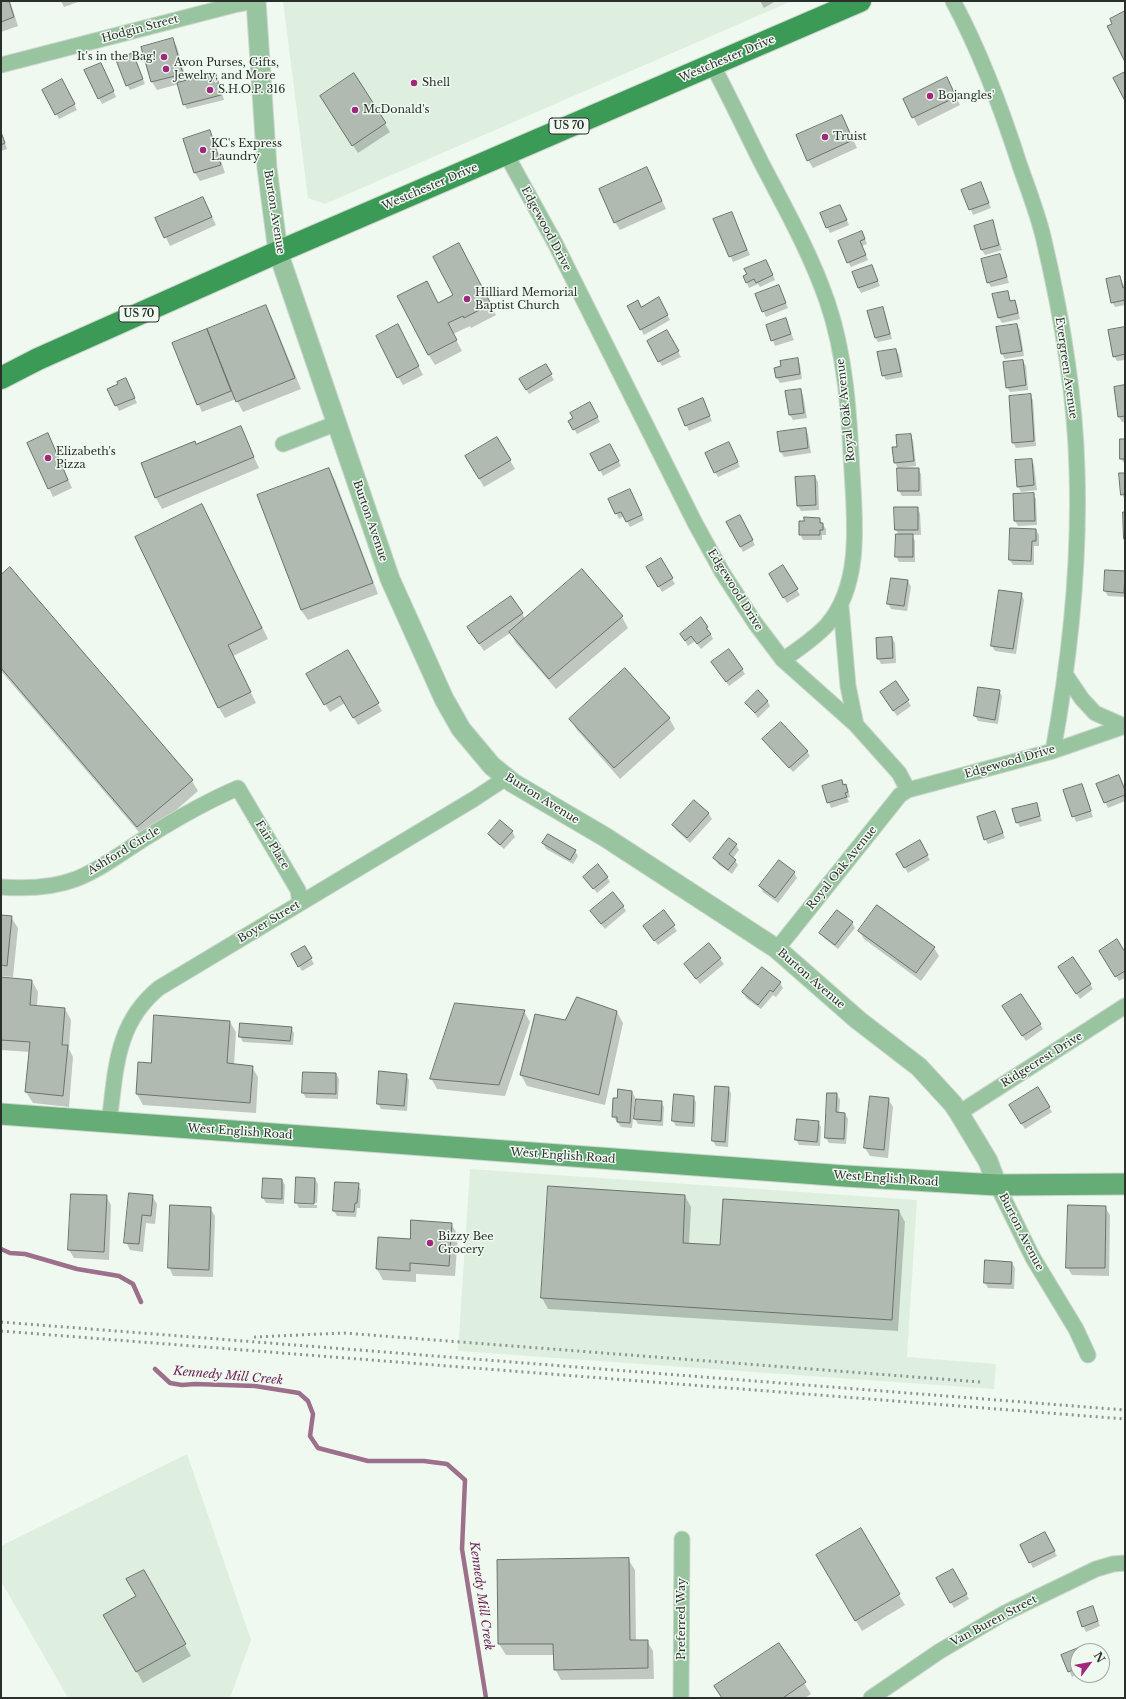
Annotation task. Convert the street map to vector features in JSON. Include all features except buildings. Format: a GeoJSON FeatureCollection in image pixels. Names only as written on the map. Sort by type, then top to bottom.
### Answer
{"type":"FeatureCollection","features":[{"type":"Feature","properties":{"kind":"main road","name":"Westchester Drive"},"geometry":{"type":"LineString","coordinates":[[1,378],[38,359],[278,252],[613,107],[713,66],[860,1]]}},
{"type":"Feature","properties":{"kind":"main road","name":"West English Road"},"geometry":{"type":"LineString","coordinates":[[1,1114],[775,1172],[997,1186],[1125,1184]]}},
{"type":"Feature","properties":{"kind":"street","name":"Hodgin Street"},"geometry":{"type":"LineString","coordinates":[[1,66],[234,5],[256,1]]}},
{"type":"Feature","properties":{"kind":"street","name":"Burton Avenue"},"geometry":{"type":"LineString","coordinates":[[256,1],[267,168],[278,252],[390,579],[444,699],[461,729],[492,766],[506,778],[605,837],[777,949],[858,1020],[919,1067],[953,1104],[988,1161],[997,1186],[1033,1258],[1076,1329],[1088,1355]]}},
{"type":"Feature","properties":{"kind":"street","name":"Evergreen Avenue"},"geometry":{"type":"LineString","coordinates":[[953,1],[987,74],[1008,130],[1043,234],[1060,320],[1072,393],[1078,528],[1075,587],[1065,674],[1053,751]]}},
{"type":"Feature","properties":{"kind":"street","name":"Royal Oak Avenue"},"geometry":{"type":"LineString","coordinates":[[713,66],[761,162],[800,234],[827,301],[840,349],[848,407],[853,485],[854,543],[850,576],[841,606],[827,625],[813,639],[783,660]]}},
{"type":"Feature","properties":{"kind":"street","name":"Edgewood Drive"},"geometry":{"type":"LineString","coordinates":[[506,154],[555,243],[695,523],[722,572],[755,623],[783,660],[856,725],[899,772],[908,790],[1053,751],[1125,726]]}},
{"type":"Feature","properties":{"kind":"street"},"geometry":{"type":"LineString","coordinates":[[284,444],[337,423]]}},
{"type":"Feature","properties":{"kind":"street"},"geometry":{"type":"LineString","coordinates":[[841,606],[848,686],[856,725]]}},
{"type":"Feature","properties":{"kind":"street"},"geometry":{"type":"LineString","coordinates":[[1065,674],[1082,699],[1095,713],[1125,726]]}},
{"type":"Feature","properties":{"kind":"street","name":"Boyer Street"},"geometry":{"type":"LineString","coordinates":[[109,1123],[120,1046],[131,1019],[146,999],[159,988],[474,799],[506,778]]}},
{"type":"Feature","properties":{"kind":"street","name":"Fair Place"},"geometry":{"type":"LineString","coordinates":[[238,788],[298,890],[300,904]]}},
{"type":"Feature","properties":{"kind":"street","name":"Ashford Circle"},"geometry":{"type":"LineString","coordinates":[[1,887],[22,889],[48,886],[76,879],[109,862],[148,837],[219,796],[238,788]]}},
{"type":"Feature","properties":{"kind":"street","name":"Royal Oak Avenue"},"geometry":{"type":"LineString","coordinates":[[777,949],[900,795],[908,790]]}},
{"type":"Feature","properties":{"kind":"street","name":"Ridgecrest Drive"},"geometry":{"type":"LineString","coordinates":[[959,1113],[1125,1006]]}},
{"type":"Feature","properties":{"kind":"street","name":"Preferred Way"},"geometry":{"type":"LineString","coordinates":[[681,1698],[682,1539]]}},
{"type":"Feature","properties":{"kind":"street","name":"Van Buren Street"},"geometry":{"type":"LineString","coordinates":[[871,1698],[940,1650],[1003,1614],[1096,1569],[1113,1564],[1125,1563]]}},
{"type":"Feature","properties":{"kind":"shaded area"},"geometry":{"type":"Polygon","coordinates":[[[283,1],[792,1],[325,204],[308,198],[283,1]]]}},
{"type":"Feature","properties":{"kind":"shaded area"},"geometry":{"type":"Polygon","coordinates":[[[470,1169],[917,1200],[907,1357],[996,1364],[994,1389],[458,1351],[470,1169]]]}},
{"type":"Feature","properties":{"kind":"shaded area"},"geometry":{"type":"Polygon","coordinates":[[[187,1454],[251,1640],[230,1698],[68,1698],[1,1581],[1,1546],[187,1454]]]}},
{"type":"Feature","properties":{"kind":"waterway","name":"Kennedy Mill Creek"},"geometry":{"type":"LineString","coordinates":[[1,1249],[10,1253],[25,1254],[77,1269],[119,1276],[133,1284],[141,1302]]}},
{"type":"Feature","properties":{"kind":"waterway","name":"Kennedy Mill Creek"},"geometry":{"type":"LineString","coordinates":[[155,1369],[170,1383],[182,1385],[255,1386],[299,1393],[308,1401],[313,1414],[310,1436],[318,1448],[368,1461],[424,1461],[447,1464],[465,1480],[462,1549],[486,1698]]}},
{"type":"Feature","properties":{"kind":"railway"},"geometry":{"type":"LineString","coordinates":[[1,1322],[1125,1410]]}},
{"type":"Feature","properties":{"kind":"railway"},"geometry":{"type":"LineString","coordinates":[[1,1331],[1125,1419]]}},
{"type":"Feature","properties":{"kind":"railway"},"geometry":{"type":"LineString","coordinates":[[254,1337],[344,1333],[980,1382]]}},
{"type":"Feature","properties":{"kind":"place","name":"It's in the Bag!"},"geometry":{"type":"Point","coordinates":[164,57]}},
{"type":"Feature","properties":{"kind":"place","name":"Avon Purses, Gifts, Jewelry, and More"},"geometry":{"type":"Point","coordinates":[166,69]}},
{"type":"Feature","properties":{"kind":"place","name":"Shell"},"geometry":{"type":"Point","coordinates":[414,83]}},
{"type":"Feature","properties":{"kind":"place","name":"S.H.O.P. 316"},"geometry":{"type":"Point","coordinates":[210,90]}},
{"type":"Feature","properties":{"kind":"place","name":"Bojangles'"},"geometry":{"type":"Point","coordinates":[930,96]}},
{"type":"Feature","properties":{"kind":"place","name":"McDonald's"},"geometry":{"type":"Point","coordinates":[355,110]}},
{"type":"Feature","properties":{"kind":"place","name":"Truist"},"geometry":{"type":"Point","coordinates":[825,137]}},
{"type":"Feature","properties":{"kind":"place","name":"KC's Express Laundry"},"geometry":{"type":"Point","coordinates":[203,150]}},
{"type":"Feature","properties":{"kind":"place","name":"Hilliard Memorial Baptist Church"},"geometry":{"type":"Point","coordinates":[467,299]}},
{"type":"Feature","properties":{"kind":"place","name":"Elizabeth's Pizza"},"geometry":{"type":"Point","coordinates":[48,458]}},
{"type":"Feature","properties":{"kind":"place","name":"Bizzy Bee Grocery"},"geometry":{"type":"Point","coordinates":[430,1243]}}]}
